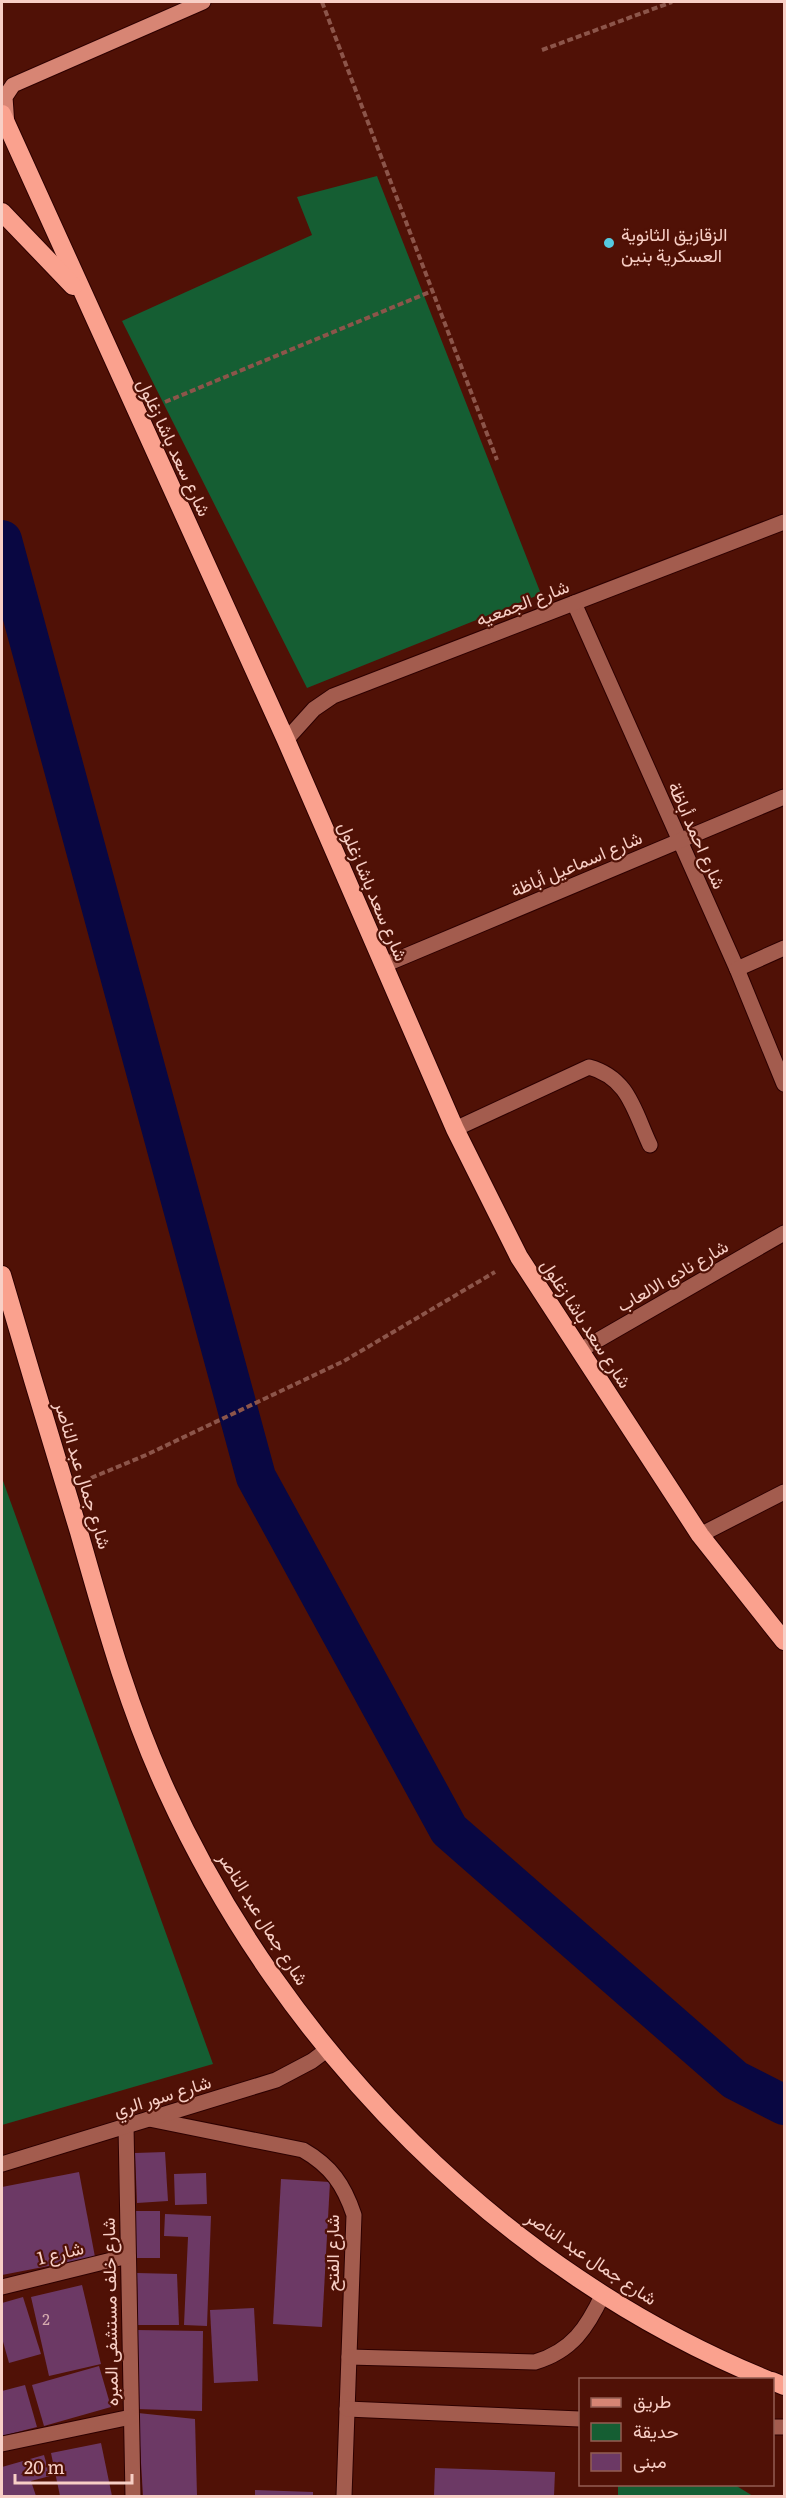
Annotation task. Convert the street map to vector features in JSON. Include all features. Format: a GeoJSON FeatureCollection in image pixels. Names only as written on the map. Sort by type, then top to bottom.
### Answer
{"type":"FeatureCollection","features":[{"type":"Feature","properties":{"kind":"highway","name":"شارع سعد باشا زغلول"},"geometry":{"type":"LineString","coordinates":[[4,120],[286,740],[455,1129],[519,1257],[700,1534],[784,1641]]}},
{"type":"Feature","properties":{"kind":"highway"},"geometry":{"type":"LineString","coordinates":[[2,212],[83,296]]}},
{"type":"Feature","properties":{"kind":"highway","name":"شارع جمال عبد الناصر"},"geometry":{"type":"LineString","coordinates":[[2,1275],[129,1698],[167,1792],[213,1882],[266,1968],[328,2049],[410,2140],[455,2182],[511,2228],[603,2294],[677,2336],[766,2378]]}},
{"type":"Feature","properties":{"kind":"main road"},"geometry":{"type":"LineString","coordinates":[[4,120],[5,97],[13,85],[203,2]]}},
{"type":"Feature","properties":{"kind":"street","name":"شارع الجمعيه"},"geometry":{"type":"LineString","coordinates":[[286,740],[314,709],[333,696],[784,522]]}},
{"type":"Feature","properties":{"kind":"street","name":"شارع احمد أباظة"},"geometry":{"type":"LineString","coordinates":[[574,603],[736,969],[784,1084]]}},
{"type":"Feature","properties":{"kind":"street","name":"شارع اسماعيل أباظة"},"geometry":{"type":"LineString","coordinates":[[384,965],[784,797]]}},
{"type":"Feature","properties":{"kind":"street"},"geometry":{"type":"LineString","coordinates":[[736,969],[784,948]]}},
{"type":"Feature","properties":{"kind":"street"},"geometry":{"type":"LineString","coordinates":[[455,1129],[589,1067],[605,1071],[622,1084],[650,1145]]}},
{"type":"Feature","properties":{"kind":"street","name":"شارع نادى الالعاب"},"geometry":{"type":"LineString","coordinates":[[579,1351],[784,1233]]}},
{"type":"Feature","properties":{"kind":"street"},"geometry":{"type":"LineString","coordinates":[[700,1534],[784,1492]]}},
{"type":"Feature","properties":{"kind":"street","name":"شارع سور الري"},"geometry":{"type":"LineString","coordinates":[[2,2164],[276,2080],[312,2061],[328,2049]]}},
{"type":"Feature","properties":{"kind":"street","name":"شارع الفتح"},"geometry":{"type":"LineString","coordinates":[[149,2119],[303,2150],[321,2160],[336,2176],[348,2195],[354,2215],[344,2496]]}},
{"type":"Feature","properties":{"kind":"street","name":"شارع خلف مستشفى المبره"},"geometry":{"type":"LineString","coordinates":[[126,2126],[133,2496]]}},
{"type":"Feature","properties":{"kind":"street","name":"شارع 1"},"geometry":{"type":"LineString","coordinates":[[2,2287],[128,2256]]}},
{"type":"Feature","properties":{"kind":"street"},"geometry":{"type":"LineString","coordinates":[[349,2357],[535,2362],[568,2347],[582,2334],[603,2294]]}},
{"type":"Feature","properties":{"kind":"street"},"geometry":{"type":"LineString","coordinates":[[346,2409],[579,2419]]}},
{"type":"Feature","properties":{"kind":"street"},"geometry":{"type":"LineString","coordinates":[[2,2444],[131,2417]]}},
{"type":"Feature","properties":{"kind":"path"},"geometry":{"type":"LineString","coordinates":[[322,2],[497,460]]}},
{"type":"Feature","properties":{"kind":"path"},"geometry":{"type":"LineString","coordinates":[[542,50],[672,2]]}},
{"type":"Feature","properties":{"kind":"path"},"geometry":{"type":"LineString","coordinates":[[136,414],[432,291]]}},
{"type":"Feature","properties":{"kind":"path"},"geometry":{"type":"LineString","coordinates":[[66,1488],[146,1455],[344,1361],[519,1257]]}},
{"type":"Feature","properties":{"kind":"green space"},"geometry":{"type":"Polygon","coordinates":[[[377,176],[541,594],[307,688],[122,321],[312,235],[297,197],[377,176]]]}},
{"type":"Feature","properties":{"kind":"green space"},"geometry":{"type":"Polygon","coordinates":[[[2,1478],[213,2064],[2,2125],[2,1478]]]}},
{"type":"Feature","properties":{"kind":"green space"},"geometry":{"type":"Polygon","coordinates":[[[618,2486],[737,2486],[753,2496],[618,2496],[618,2486]]]}},
{"type":"Feature","properties":{"kind":"building"},"geometry":{"type":"Polygon","coordinates":[[[165,2152],[168,2201],[137,2203],[135,2153],[165,2152]]]}},
{"type":"Feature","properties":{"kind":"building"},"geometry":{"type":"Polygon","coordinates":[[[79,2172],[95,2257],[2,2275],[2,2187],[79,2172]]]}},
{"type":"Feature","properties":{"kind":"building"},"geometry":{"type":"Polygon","coordinates":[[[206,2173],[207,2204],[175,2205],[174,2174],[206,2173]]]}},
{"type":"Feature","properties":{"kind":"building"},"geometry":{"type":"Polygon","coordinates":[[[281,2179],[330,2182],[322,2327],[273,2324],[281,2179]]]}},
{"type":"Feature","properties":{"kind":"building"},"geometry":{"type":"Polygon","coordinates":[[[136,2211],[160,2211],[160,2258],[136,2258],[136,2211]]]}},
{"type":"Feature","properties":{"kind":"building"},"geometry":{"type":"Polygon","coordinates":[[[165,2214],[211,2216],[207,2326],[184,2325],[188,2237],[164,2236],[165,2214]]]}},
{"type":"Feature","properties":{"kind":"building"},"geometry":{"type":"Polygon","coordinates":[[[137,2273],[177,2274],[179,2325],[138,2325],[137,2273]]]}},
{"type":"Feature","properties":{"kind":"building"},"geometry":{"type":"Polygon","coordinates":[[[82,2285],[101,2364],[49,2376],[31,2297],[82,2285]]]}},
{"type":"Feature","properties":{"kind":"building"},"geometry":{"type":"Polygon","coordinates":[[[23,2297],[41,2354],[9,2363],[2,2338],[2,2303],[23,2297]]]}},
{"type":"Feature","properties":{"kind":"building"},"geometry":{"type":"Polygon","coordinates":[[[254,2308],[258,2381],[214,2383],[210,2310],[254,2308]]]}},
{"type":"Feature","properties":{"kind":"building"},"geometry":{"type":"Polygon","coordinates":[[[136,2330],[203,2331],[202,2411],[135,2409],[136,2330]]]}},
{"type":"Feature","properties":{"kind":"building"},"geometry":{"type":"Polygon","coordinates":[[[99,2366],[111,2407],[44,2426],[32,2385],[99,2366]]]}},
{"type":"Feature","properties":{"kind":"building"},"geometry":{"type":"Polygon","coordinates":[[[25,2385],[37,2427],[2,2436],[2,2391],[25,2385]]]}},
{"type":"Feature","properties":{"kind":"building"},"geometry":{"type":"Polygon","coordinates":[[[138,2413],[195,2419],[197,2496],[143,2496],[138,2413]]]}},
{"type":"Feature","properties":{"kind":"building"},"geometry":{"type":"Polygon","coordinates":[[[101,2443],[112,2496],[60,2496],[51,2453],[101,2443]]]}},
{"type":"Feature","properties":{"kind":"building"},"geometry":{"type":"Polygon","coordinates":[[[44,2455],[50,2476],[31,2481],[36,2496],[2,2496],[2,2467],[44,2455]]]}},
{"type":"Feature","properties":{"kind":"building"},"geometry":{"type":"Polygon","coordinates":[[[435,2468],[555,2472],[554,2496],[434,2496],[435,2468]]]}},
{"type":"Feature","properties":{"kind":"building"},"geometry":{"type":"Polygon","coordinates":[[[255,2490],[313,2492],[313,2496],[255,2496],[255,2490]]]}},
{"type":"Feature","properties":{"kind":"waterway"},"geometry":{"type":"LineString","coordinates":[[2,540],[256,1477],[449,1830],[735,2080],[784,2105]]}},
{"type":"Feature","properties":{"kind":"place","name":"الزقازيق الثانوية العسكرية بنين"},"geometry":{"type":"Point","coordinates":[609,243]}}]}
